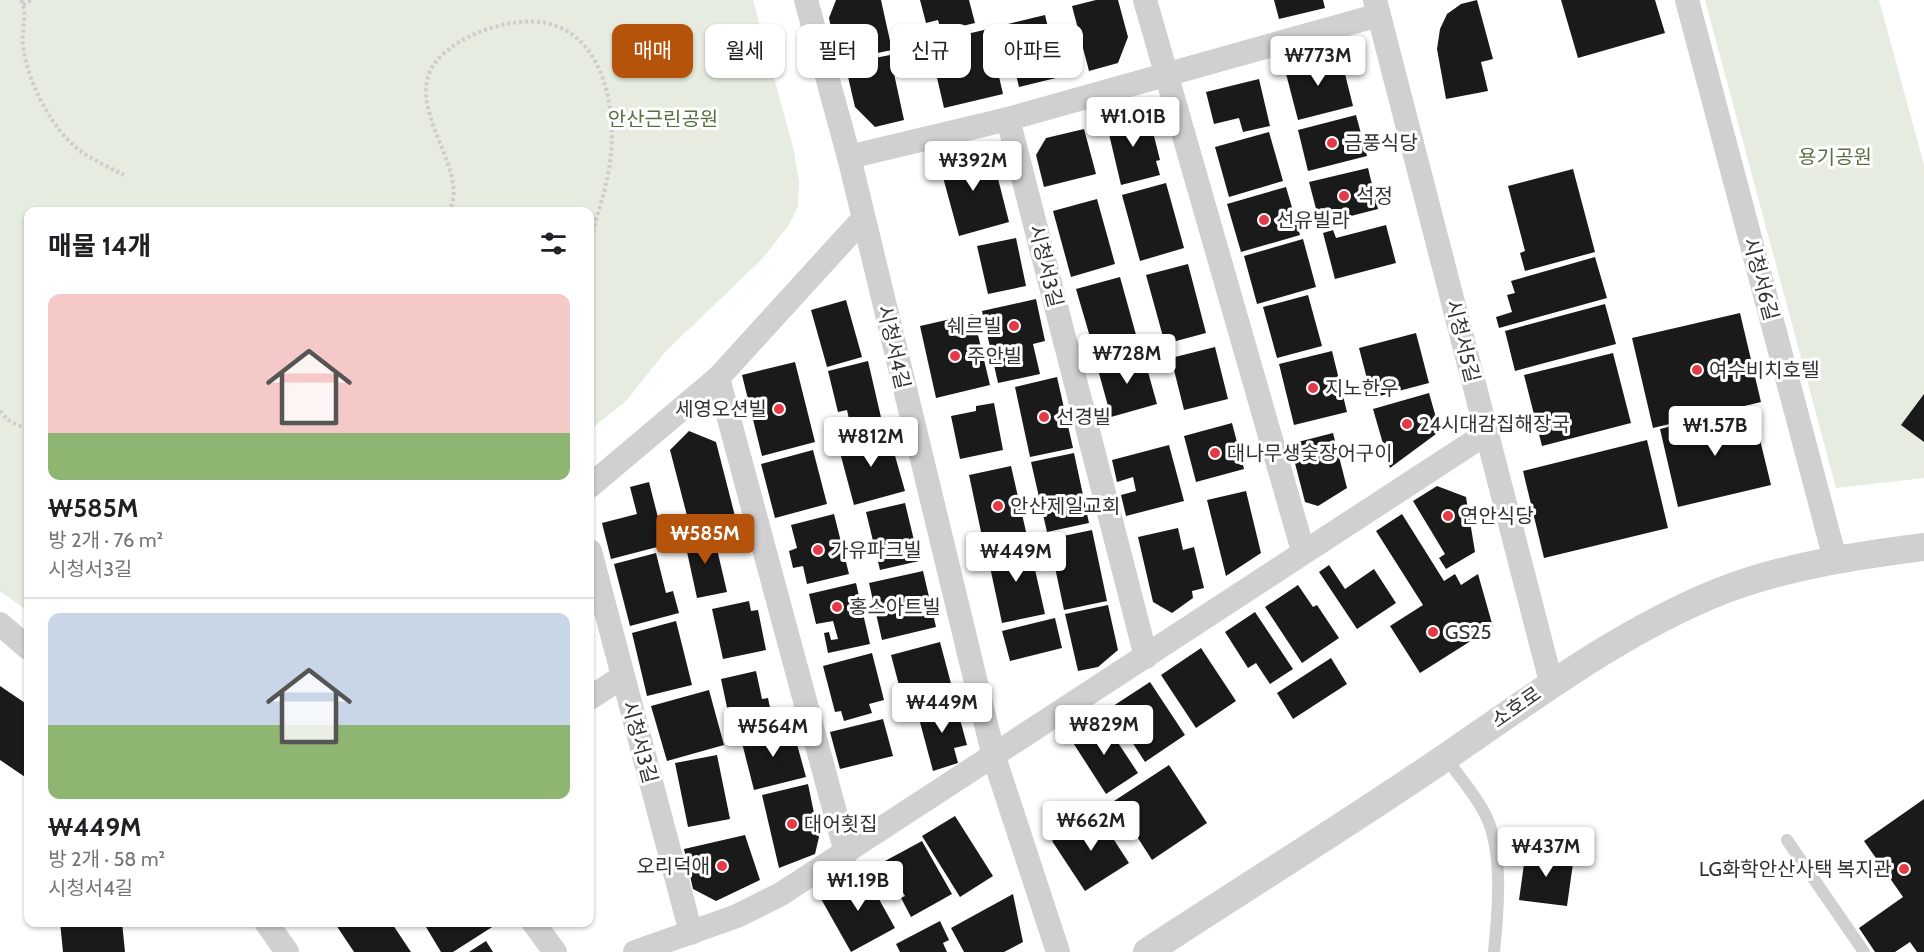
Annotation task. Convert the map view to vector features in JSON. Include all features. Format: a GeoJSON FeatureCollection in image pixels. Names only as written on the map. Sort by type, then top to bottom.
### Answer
{"type":"FeatureCollection","features":[{"type":"Feature","properties":{"kind":"street","name":"시청서4길"},"geometry":{"type":"LineString","coordinates":[[806,0],[849,156],[994,757],[1058,952]]}},
{"type":"Feature","properties":{"kind":"street"},"geometry":{"type":"LineString","coordinates":[[1144,0],[1303,551]]}},
{"type":"Feature","properties":{"kind":"street","name":"시청서6길"},"geometry":{"type":"LineString","coordinates":[[1687,0],[1836,559]]}},
{"type":"Feature","properties":{"kind":"street"},"geometry":{"type":"LineString","coordinates":[[849,156],[1008,119],[1166,74],[1377,7]]}},
{"type":"Feature","properties":{"kind":"street","name":"시청서5길"},"geometry":{"type":"LineString","coordinates":[[1377,7],[1551,682]]}},
{"type":"Feature","properties":{"kind":"street","name":"시청서3길"},"geometry":{"type":"LineString","coordinates":[[1008,119],[1146,657]]}},
{"type":"Feature","properties":{"kind":"street"},"geometry":{"type":"LineString","coordinates":[[594,483],[718,378],[863,219]]}},
{"type":"Feature","properties":{"kind":"street"},"geometry":{"type":"LineString","coordinates":[[718,378],[846,853]]}},
{"type":"Feature","properties":{"kind":"street"},"geometry":{"type":"LineString","coordinates":[[635,952],[736,916],[781,894],[1487,433]]}},
{"type":"Feature","properties":{"kind":"street","name":"소호로"},"geometry":{"type":"LineString","coordinates":[[1147,952],[1446,757],[1551,682],[1660,620],[1721,591],[1836,559],[1924,548]]}},
{"type":"Feature","properties":{"kind":"street","name":"시청서3길"},"geometry":{"type":"LineString","coordinates":[[594,567],[691,933]]}},
{"type":"Feature","properties":{"kind":"street"},"geometry":{"type":"LineString","coordinates":[[0,624],[24,645]]}},
{"type":"Feature","properties":{"kind":"street"},"geometry":{"type":"LineString","coordinates":[[594,695],[622,677]]}},
{"type":"Feature","properties":{"kind":"street"},"geometry":{"type":"LineString","coordinates":[[269,927],[286,952]]}},
{"type":"Feature","properties":{"kind":"street"},"geometry":{"type":"LineString","coordinates":[[537,927],[555,952]]}},
{"type":"Feature","properties":{"kind":"lane"},"geometry":{"type":"LineString","coordinates":[[1446,757],[1486,815],[1498,862],[1498,919],[1494,952]]}},
{"type":"Feature","properties":{"kind":"lane"},"geometry":{"type":"LineString","coordinates":[[1787,840],[1864,952]]}},
{"type":"Feature","properties":{"kind":"path"},"geometry":{"type":"LineString","coordinates":[[21,0],[23,47],[29,69],[47,109],[68,139],[79,150],[124,175]]}},
{"type":"Feature","properties":{"kind":"path"},"geometry":{"type":"LineString","coordinates":[[23,5],[30,0]]}},
{"type":"Feature","properties":{"kind":"path"},"geometry":{"type":"LineString","coordinates":[[450,207],[452,202],[450,170],[427,108],[426,88],[432,68],[452,48],[494,26],[529,21],[551,24],[568,32],[595,57],[602,74],[612,118],[609,169],[594,224]]}},
{"type":"Feature","properties":{"kind":"path"},"geometry":{"type":"LineString","coordinates":[[0,411],[8,420],[24,428]]}},
{"type":"Feature","properties":{"kind":"green space","name":"안산근린공원"},"geometry":{"type":"Polygon","coordinates":[[[0,0],[753,0],[760,24],[705,24],[705,78],[774,78],[794,151],[799,182],[798,206],[789,225],[762,259],[665,352],[626,401],[594,427],[594,207],[24,207],[24,608],[0,591],[0,0]]]}},
{"type":"Feature","properties":{"kind":"green space","name":"용기공원"},"geometry":{"type":"Polygon","coordinates":[[[1705,0],[1879,0],[1924,165],[1924,478],[1836,488],[1705,0]]]}},
{"type":"Feature","properties":{"kind":"building"},"geometry":{"type":"Polygon","coordinates":[[[836,0],[881,0],[890,50],[878,53],[878,24],[830,24],[829,18],[836,0]]]}},
{"type":"Feature","properties":{"kind":"building"},"geometry":{"type":"Polygon","coordinates":[[[920,0],[969,0],[975,23],[939,24],[938,20],[926,23],[920,0]]]}},
{"type":"Feature","properties":{"kind":"building"},"geometry":{"type":"Polygon","coordinates":[[[1096,0],[1118,0],[1128,37],[1118,63],[1089,71],[1083,48],[1083,24],[1077,24],[1072,6],[1096,0]]]}},
{"type":"Feature","properties":{"kind":"building"},"geometry":{"type":"Polygon","coordinates":[[[1274,0],[1323,0],[1325,8],[1279,19],[1274,0]]]}},
{"type":"Feature","properties":{"kind":"building"},"geometry":{"type":"Polygon","coordinates":[[[1477,0],[1493,59],[1481,62],[1488,91],[1446,99],[1437,49],[1440,29],[1447,14],[1461,4],[1477,0]]]}},
{"type":"Feature","properties":{"kind":"building"},"geometry":{"type":"Polygon","coordinates":[[[1561,0],[1655,0],[1665,33],[1578,58],[1561,0]]]}},
{"type":"Feature","properties":{"kind":"building"},"geometry":{"type":"Polygon","coordinates":[[[1045,15],[1047,24],[1008,24],[1045,15]]]}},
{"type":"Feature","properties":{"kind":"building"},"geometry":{"type":"Polygon","coordinates":[[[983,30],[983,78],[999,78],[1003,94],[944,108],[937,78],[971,78],[971,33],[983,30]]]}},
{"type":"Feature","properties":{"kind":"building"},"geometry":{"type":"Polygon","coordinates":[[[890,55],[890,78],[895,78],[904,120],[875,127],[855,107],[848,78],[878,78],[878,57],[890,55]]]}},
{"type":"Feature","properties":{"kind":"building"},"geometry":{"type":"Polygon","coordinates":[[[1320,56],[1344,70],[1353,106],[1298,120],[1284,66],[1320,56]]]}},
{"type":"Feature","properties":{"kind":"building"},"geometry":{"type":"Polygon","coordinates":[[[1017,78],[1056,78],[1019,87],[1017,78]]]}},
{"type":"Feature","properties":{"kind":"building"},"geometry":{"type":"Polygon","coordinates":[[[1259,79],[1270,126],[1243,132],[1239,118],[1214,124],[1206,92],[1259,79]]]}},
{"type":"Feature","properties":{"kind":"building"},"geometry":{"type":"Polygon","coordinates":[[[1132,111],[1136,128],[1151,124],[1160,160],[1156,161],[1160,175],[1121,185],[1105,117],[1132,111]]]}},
{"type":"Feature","properties":{"kind":"building"},"geometry":{"type":"Polygon","coordinates":[[[1356,115],[1367,156],[1308,171],[1298,130],[1356,115]]]}},
{"type":"Feature","properties":{"kind":"building"},"geometry":{"type":"Polygon","coordinates":[[[1084,129],[1096,174],[1044,187],[1036,155],[1046,138],[1084,129]]]}},
{"type":"Feature","properties":{"kind":"building"},"geometry":{"type":"Polygon","coordinates":[[[1269,132],[1283,181],[1229,197],[1215,147],[1269,132]]]}},
{"type":"Feature","properties":{"kind":"building"},"geometry":{"type":"Polygon","coordinates":[[[972,150],[994,163],[1009,222],[959,236],[938,159],[972,150]]]}},
{"type":"Feature","properties":{"kind":"building"},"geometry":{"type":"Polygon","coordinates":[[[1368,168],[1378,209],[1320,224],[1309,182],[1368,168]]]}},
{"type":"Feature","properties":{"kind":"building"},"geometry":{"type":"Polygon","coordinates":[[[1573,169],[1595,252],[1525,271],[1520,253],[1525,251],[1508,186],[1573,169]]]}},
{"type":"Feature","properties":{"kind":"building"},"geometry":{"type":"Polygon","coordinates":[[[1166,183],[1184,248],[1140,261],[1122,195],[1166,183]]]}},
{"type":"Feature","properties":{"kind":"building","name":"선유빌라"},"geometry":{"type":"Polygon","coordinates":[[[1286,187],[1300,235],[1241,252],[1227,204],[1286,187]]]}},
{"type":"Feature","properties":{"kind":"building"},"geometry":{"type":"Polygon","coordinates":[[[1097,199],[1115,264],[1071,277],[1053,211],[1097,199]]]}},
{"type":"Feature","properties":{"kind":"building"},"geometry":{"type":"Polygon","coordinates":[[[1386,225],[1396,263],[1335,279],[1323,233],[1333,230],[1336,238],[1386,225]]]}},
{"type":"Feature","properties":{"kind":"building"},"geometry":{"type":"Polygon","coordinates":[[[1016,238],[1026,286],[988,294],[977,246],[1016,238]]]}},
{"type":"Feature","properties":{"kind":"building"},"geometry":{"type":"Polygon","coordinates":[[[1303,239],[1316,287],[1257,304],[1244,256],[1303,239]]]}},
{"type":"Feature","properties":{"kind":"building"},"geometry":{"type":"Polygon","coordinates":[[[1595,257],[1607,298],[1499,328],[1496,317],[1512,312],[1507,295],[1515,293],[1511,281],[1595,257]]]}},
{"type":"Feature","properties":{"kind":"building"},"geometry":{"type":"Polygon","coordinates":[[[1188,264],[1206,333],[1165,344],[1146,275],[1188,264]]]}},
{"type":"Feature","properties":{"kind":"building"},"geometry":{"type":"Polygon","coordinates":[[[1120,277],[1138,342],[1095,354],[1076,289],[1120,277]]]}},
{"type":"Feature","properties":{"kind":"building"},"geometry":{"type":"Polygon","coordinates":[[[1308,295],[1322,346],[1277,358],[1263,307],[1308,295]]]}},
{"type":"Feature","properties":{"kind":"building","name":"쉐르빌"},"geometry":{"type":"Polygon","coordinates":[[[1036,299],[1045,341],[1033,344],[1040,374],[998,383],[982,311],[1036,299]]]}},
{"type":"Feature","properties":{"kind":"building"},"geometry":{"type":"Polygon","coordinates":[[[846,300],[862,357],[827,367],[811,310],[846,300]]]}},
{"type":"Feature","properties":{"kind":"building"},"geometry":{"type":"Polygon","coordinates":[[[1605,304],[1616,344],[1515,371],[1505,331],[1605,304]]]}},
{"type":"Feature","properties":{"kind":"building","name":"여수비치호텔"},"geometry":{"type":"Polygon","coordinates":[[[1740,313],[1761,402],[1653,428],[1632,338],[1740,313]]]}},
{"type":"Feature","properties":{"kind":"building","name":"주안빌"},"geometry":{"type":"Polygon","coordinates":[[[973,314],[990,385],[936,398],[920,326],[973,314]]]}},
{"type":"Feature","properties":{"kind":"building"},"geometry":{"type":"Polygon","coordinates":[[[1416,333],[1429,383],[1372,398],[1359,348],[1416,333]]]}},
{"type":"Feature","properties":{"kind":"building"},"geometry":{"type":"Polygon","coordinates":[[[1215,347],[1228,399],[1184,410],[1171,358],[1215,347]]]}},
{"type":"Feature","properties":{"kind":"building"},"geometry":{"type":"Polygon","coordinates":[[[1332,351],[1347,412],[1294,425],[1279,364],[1332,351]]]}},
{"type":"Feature","properties":{"kind":"building"},"geometry":{"type":"Polygon","coordinates":[[[1613,353],[1631,423],[1542,446],[1524,375],[1613,353]]]}},
{"type":"Feature","properties":{"kind":"building"},"geometry":{"type":"Polygon","coordinates":[[[1143,354],[1157,404],[1111,417],[1097,366],[1143,354]]]}},
{"type":"Feature","properties":{"kind":"building"},"geometry":{"type":"Polygon","coordinates":[[[868,361],[883,426],[852,433],[847,410],[838,412],[828,371],[868,361]]]}},
{"type":"Feature","properties":{"kind":"building","name":"세영오션빌"},"geometry":{"type":"Polygon","coordinates":[[[795,362],[815,442],[762,456],[742,375],[795,362]]]}},
{"type":"Feature","properties":{"kind":"building","name":"선경빌"},"geometry":{"type":"Polygon","coordinates":[[[1057,377],[1073,448],[1030,457],[1015,387],[1057,377]]]}},
{"type":"Feature","properties":{"kind":"building"},"geometry":{"type":"Polygon","coordinates":[[[1429,393],[1437,421],[1436,434],[1390,468],[1373,409],[1429,393]]]}},
{"type":"Feature","properties":{"kind":"building"},"geometry":{"type":"Polygon","coordinates":[[[1924,394],[1924,442],[1901,425],[1924,394]]]}},
{"type":"Feature","properties":{"kind":"building"},"geometry":{"type":"Polygon","coordinates":[[[994,403],[1003,450],[960,459],[951,416],[976,411],[976,406],[994,403]]]}},
{"type":"Feature","properties":{"kind":"building"},"geometry":{"type":"Polygon","coordinates":[[[1752,407],[1771,485],[1678,507],[1660,429],[1752,407]]]}},
{"type":"Feature","properties":{"kind":"building"},"geometry":{"type":"Polygon","coordinates":[[[1232,423],[1244,469],[1196,482],[1184,436],[1232,423]]]}},
{"type":"Feature","properties":{"kind":"building"},"geometry":{"type":"Polygon","coordinates":[[[689,431],[716,442],[736,520],[691,531],[670,450],[689,431]]]}},
{"type":"Feature","properties":{"kind":"building"},"geometry":{"type":"Polygon","coordinates":[[[888,431],[905,491],[854,505],[838,445],[888,431]]]}},
{"type":"Feature","properties":{"kind":"building"},"geometry":{"type":"Polygon","coordinates":[[[1333,433],[1347,488],[1318,506],[1305,502],[1290,444],[1333,433]]]}},
{"type":"Feature","properties":{"kind":"building"},"geometry":{"type":"Polygon","coordinates":[[[1647,440],[1668,528],[1544,558],[1523,471],[1647,440]]]}},
{"type":"Feature","properties":{"kind":"building"},"geometry":{"type":"Polygon","coordinates":[[[1169,445],[1184,501],[1126,516],[1121,495],[1136,491],[1133,477],[1117,482],[1112,460],[1169,445]]]}},
{"type":"Feature","properties":{"kind":"building"},"geometry":{"type":"Polygon","coordinates":[[[813,450],[827,504],[775,518],[761,464],[813,450]]]}},
{"type":"Feature","properties":{"kind":"building"},"geometry":{"type":"Polygon","coordinates":[[[1074,453],[1089,523],[1047,532],[1031,462],[1074,453]]]}},
{"type":"Feature","properties":{"kind":"building","name":"안산제일교회"},"geometry":{"type":"Polygon","coordinates":[[[1011,466],[1027,536],[984,546],[969,475],[1011,466]]]}},
{"type":"Feature","properties":{"kind":"building"},"geometry":{"type":"Polygon","coordinates":[[[649,482],[665,545],[611,559],[602,523],[637,514],[630,487],[649,482]]]}},
{"type":"Feature","properties":{"kind":"building"},"geometry":{"type":"Polygon","coordinates":[[[1437,486],[1466,497],[1475,552],[1446,569],[1439,558],[1445,554],[1413,501],[1437,486]]]}},
{"type":"Feature","properties":{"kind":"building"},"geometry":{"type":"Polygon","coordinates":[[[1246,491],[1261,553],[1226,576],[1207,500],[1246,491]]]}},
{"type":"Feature","properties":{"kind":"building"},"geometry":{"type":"Polygon","coordinates":[[[905,503],[919,561],[880,570],[866,512],[905,503]]]}},
{"type":"Feature","properties":{"kind":"building","name":"가유파크빌"},"geometry":{"type":"Polygon","coordinates":[[[834,514],[849,574],[807,584],[803,566],[793,568],[789,551],[797,548],[791,525],[834,514]]]}},
{"type":"Feature","properties":{"kind":"building"},"geometry":{"type":"Polygon","coordinates":[[[1402,514],[1444,581],[1455,574],[1461,585],[1478,574],[1493,627],[1420,673],[1390,626],[1423,605],[1376,531],[1402,514]]]}},
{"type":"Feature","properties":{"kind":"building"},"geometry":{"type":"Polygon","coordinates":[[[1178,528],[1183,550],[1194,547],[1204,588],[1192,591],[1193,598],[1172,613],[1153,602],[1138,537],[1178,528]]]}},
{"type":"Feature","properties":{"kind":"building"},"geometry":{"type":"Polygon","coordinates":[[[1092,530],[1107,601],[1064,610],[1049,539],[1092,530]]]}},
{"type":"Feature","properties":{"kind":"building"},"geometry":{"type":"Polygon","coordinates":[[[713,532],[727,592],[697,598],[684,538],[713,532]]]}},
{"type":"Feature","properties":{"kind":"building"},"geometry":{"type":"Polygon","coordinates":[[[1029,543],[1045,614],[1002,623],[987,553],[1029,543]]]}},
{"type":"Feature","properties":{"kind":"building"},"geometry":{"type":"Polygon","coordinates":[[[656,553],[666,593],[673,591],[679,613],[630,626],[614,564],[656,553]]]}},
{"type":"Feature","properties":{"kind":"building"},"geometry":{"type":"Polygon","coordinates":[[[1329,565],[1345,589],[1374,569],[1396,603],[1357,629],[1319,572],[1329,565]]]}},
{"type":"Feature","properties":{"kind":"building"},"geometry":{"type":"Polygon","coordinates":[[[923,571],[936,627],[882,640],[869,583],[923,571]]]}},
{"type":"Feature","properties":{"kind":"building","name":"홍스아트빌"},"geometry":{"type":"Polygon","coordinates":[[[856,583],[870,644],[828,653],[824,633],[829,632],[831,640],[838,639],[833,621],[816,624],[809,594],[856,583]]]}},
{"type":"Feature","properties":{"kind":"building"},"geometry":{"type":"Polygon","coordinates":[[[1298,585],[1313,607],[1317,605],[1339,638],[1302,663],[1265,607],[1298,585]]]}},
{"type":"Feature","properties":{"kind":"building"},"geometry":{"type":"Polygon","coordinates":[[[749,601],[751,611],[758,610],[766,650],[723,659],[712,609],[749,601]]]}},
{"type":"Feature","properties":{"kind":"building"},"geometry":{"type":"Polygon","coordinates":[[[1108,605],[1118,650],[1098,667],[1078,671],[1065,614],[1108,605]]]}},
{"type":"Feature","properties":{"kind":"building"},"geometry":{"type":"Polygon","coordinates":[[[1255,612],[1293,669],[1270,684],[1256,663],[1248,668],[1225,632],[1255,612]]]}},
{"type":"Feature","properties":{"kind":"building"},"geometry":{"type":"Polygon","coordinates":[[[1055,618],[1062,648],[1010,661],[1002,631],[1055,618]]]}},
{"type":"Feature","properties":{"kind":"building"},"geometry":{"type":"Polygon","coordinates":[[[676,621],[692,685],[647,696],[632,633],[676,621]]]}},
{"type":"Feature","properties":{"kind":"building"},"geometry":{"type":"Polygon","coordinates":[[[940,642],[954,695],[905,708],[891,655],[940,642]]]}},
{"type":"Feature","properties":{"kind":"building"},"geometry":{"type":"Polygon","coordinates":[[[1201,648],[1236,701],[1196,728],[1161,675],[1201,648]]]}},
{"type":"Feature","properties":{"kind":"building"},"geometry":{"type":"Polygon","coordinates":[[[872,653],[884,700],[869,704],[872,713],[844,721],[841,711],[835,712],[823,666],[872,653]]]}},
{"type":"Feature","properties":{"kind":"building"},"geometry":{"type":"Polygon","coordinates":[[[1331,658],[1347,684],[1293,719],[1277,693],[1331,658]]]}},
{"type":"Feature","properties":{"kind":"building"},"geometry":{"type":"Polygon","coordinates":[[[756,671],[762,699],[768,698],[773,722],[732,731],[721,679],[756,671]]]}},
{"type":"Feature","properties":{"kind":"building"},"geometry":{"type":"Polygon","coordinates":[[[1150,682],[1185,735],[1145,762],[1110,708],[1150,682]]]}},
{"type":"Feature","properties":{"kind":"building"},"geometry":{"type":"Polygon","coordinates":[[[0,686],[24,702],[24,776],[0,760],[0,686]]]}},
{"type":"Feature","properties":{"kind":"building"},"geometry":{"type":"Polygon","coordinates":[[[709,690],[724,745],[667,761],[651,706],[709,690]]]}},
{"type":"Feature","properties":{"kind":"building"},"geometry":{"type":"Polygon","coordinates":[[[955,701],[967,745],[954,748],[958,763],[933,771],[917,711],[955,701]]]}},
{"type":"Feature","properties":{"kind":"building"},"geometry":{"type":"Polygon","coordinates":[[[1101,717],[1138,773],[1106,794],[1070,738],[1101,717]]]}},
{"type":"Feature","properties":{"kind":"building"},"geometry":{"type":"Polygon","coordinates":[[[883,719],[893,756],[840,769],[830,732],[883,719]]]}},
{"type":"Feature","properties":{"kind":"building"},"geometry":{"type":"Polygon","coordinates":[[[792,726],[806,777],[754,790],[741,739],[792,726]]]}},
{"type":"Feature","properties":{"kind":"building"},"geometry":{"type":"Polygon","coordinates":[[[717,755],[730,819],[688,827],[675,763],[717,755]]]}},
{"type":"Feature","properties":{"kind":"building"},"geometry":{"type":"Polygon","coordinates":[[[1169,765],[1207,823],[1152,860],[1114,801],[1169,765]]]}},
{"type":"Feature","properties":{"kind":"building"},"geometry":{"type":"Polygon","coordinates":[[[808,784],[819,837],[815,854],[779,868],[762,795],[808,784]]]}},
{"type":"Feature","properties":{"kind":"building","name":"LG화학안산사택 복지관"},"geometry":{"type":"Polygon","coordinates":[[[1924,799],[1924,952],[1917,952],[1910,942],[1895,952],[1875,952],[1859,928],[1903,897],[1864,841],[1924,799]]]}},
{"type":"Feature","properties":{"kind":"building"},"geometry":{"type":"Polygon","coordinates":[[[1096,812],[1129,863],[1085,891],[1052,841],[1096,812]]]}},
{"type":"Feature","properties":{"kind":"building"},"geometry":{"type":"Polygon","coordinates":[[[955,816],[993,876],[960,897],[922,836],[955,816]]]}},
{"type":"Feature","properties":{"kind":"building"},"geometry":{"type":"Polygon","coordinates":[[[745,835],[760,880],[716,901],[693,889],[684,849],[745,835]]]}},
{"type":"Feature","properties":{"kind":"building"},"geometry":{"type":"Polygon","coordinates":[[[922,841],[952,894],[911,917],[901,898],[905,896],[885,861],[922,841]]]}},
{"type":"Feature","properties":{"kind":"building"},"geometry":{"type":"Polygon","coordinates":[[[1526,850],[1574,856],[1567,906],[1519,900],[1526,850]]]}},
{"type":"Feature","properties":{"kind":"building"},"geometry":{"type":"Polygon","coordinates":[[[864,872],[895,928],[851,952],[820,897],[864,872]]]}},
{"type":"Feature","properties":{"kind":"building"},"geometry":{"type":"Polygon","coordinates":[[[1013,894],[1023,942],[1004,952],[964,952],[951,928],[1013,894]]]}},
{"type":"Feature","properties":{"kind":"building"},"geometry":{"type":"Polygon","coordinates":[[[940,921],[949,940],[943,943],[947,952],[900,952],[896,944],[940,921]]]}},
{"type":"Feature","properties":{"kind":"building"},"geometry":{"type":"Polygon","coordinates":[[[60,927],[122,927],[125,952],[63,952],[60,927]]]}},
{"type":"Feature","properties":{"kind":"building"},"geometry":{"type":"Polygon","coordinates":[[[337,927],[394,927],[411,952],[354,952],[337,927]]]}},
{"type":"Feature","properties":{"kind":"building"},"geometry":{"type":"Polygon","coordinates":[[[426,927],[492,927],[453,952],[441,952],[426,927]]]}},
{"type":"Feature","properties":{"kind":"building"},"geometry":{"type":"Polygon","coordinates":[[[486,941],[493,952],[469,952],[486,941]]]}},
{"type":"Feature","properties":{"kind":"place","name":"금풍식당"},"geometry":{"type":"Point","coordinates":[1332,143]}},
{"type":"Feature","properties":{"kind":"place","name":"석정"},"geometry":{"type":"Point","coordinates":[1344,196]}},
{"type":"Feature","properties":{"kind":"place","name":"선유빌라"},"geometry":{"type":"Point","coordinates":[1264,220]}},
{"type":"Feature","properties":{"kind":"place","name":"쉐르빌"},"geometry":{"type":"Point","coordinates":[1014,326]}},
{"type":"Feature","properties":{"kind":"place","name":"주안빌"},"geometry":{"type":"Point","coordinates":[955,356]}},
{"type":"Feature","properties":{"kind":"place","name":"여수비치호텔"},"geometry":{"type":"Point","coordinates":[1697,370]}},
{"type":"Feature","properties":{"kind":"place","name":"지노한우"},"geometry":{"type":"Point","coordinates":[1313,388]}},
{"type":"Feature","properties":{"kind":"place","name":"세영오션빌"},"geometry":{"type":"Point","coordinates":[779,409]}},
{"type":"Feature","properties":{"kind":"place","name":"선경빌"},"geometry":{"type":"Point","coordinates":[1044,417]}},
{"type":"Feature","properties":{"kind":"place","name":"24시대감집해장국"},"geometry":{"type":"Point","coordinates":[1407,424]}},
{"type":"Feature","properties":{"kind":"place","name":"대나무생숯장어구이"},"geometry":{"type":"Point","coordinates":[1215,453]}},
{"type":"Feature","properties":{"kind":"place","name":"안산제일교회"},"geometry":{"type":"Point","coordinates":[998,506]}},
{"type":"Feature","properties":{"kind":"place","name":"연안식당"},"geometry":{"type":"Point","coordinates":[1448,516]}},
{"type":"Feature","properties":{"kind":"place","name":"가유파크빌"},"geometry":{"type":"Point","coordinates":[818,550]}},
{"type":"Feature","properties":{"kind":"place","name":"홍스아트빌"},"geometry":{"type":"Point","coordinates":[837,607]}},
{"type":"Feature","properties":{"kind":"place","name":"GS25"},"geometry":{"type":"Point","coordinates":[1433,632]}},
{"type":"Feature","properties":{"kind":"place","name":"대어횟집"},"geometry":{"type":"Point","coordinates":[792,824]}},
{"type":"Feature","properties":{"kind":"place","name":"오리덕애"},"geometry":{"type":"Point","coordinates":[722,866]}},
{"type":"Feature","properties":{"kind":"place","name":"LG화학안산사택 복지관"},"geometry":{"type":"Point","coordinates":[1904,869]}}]}
